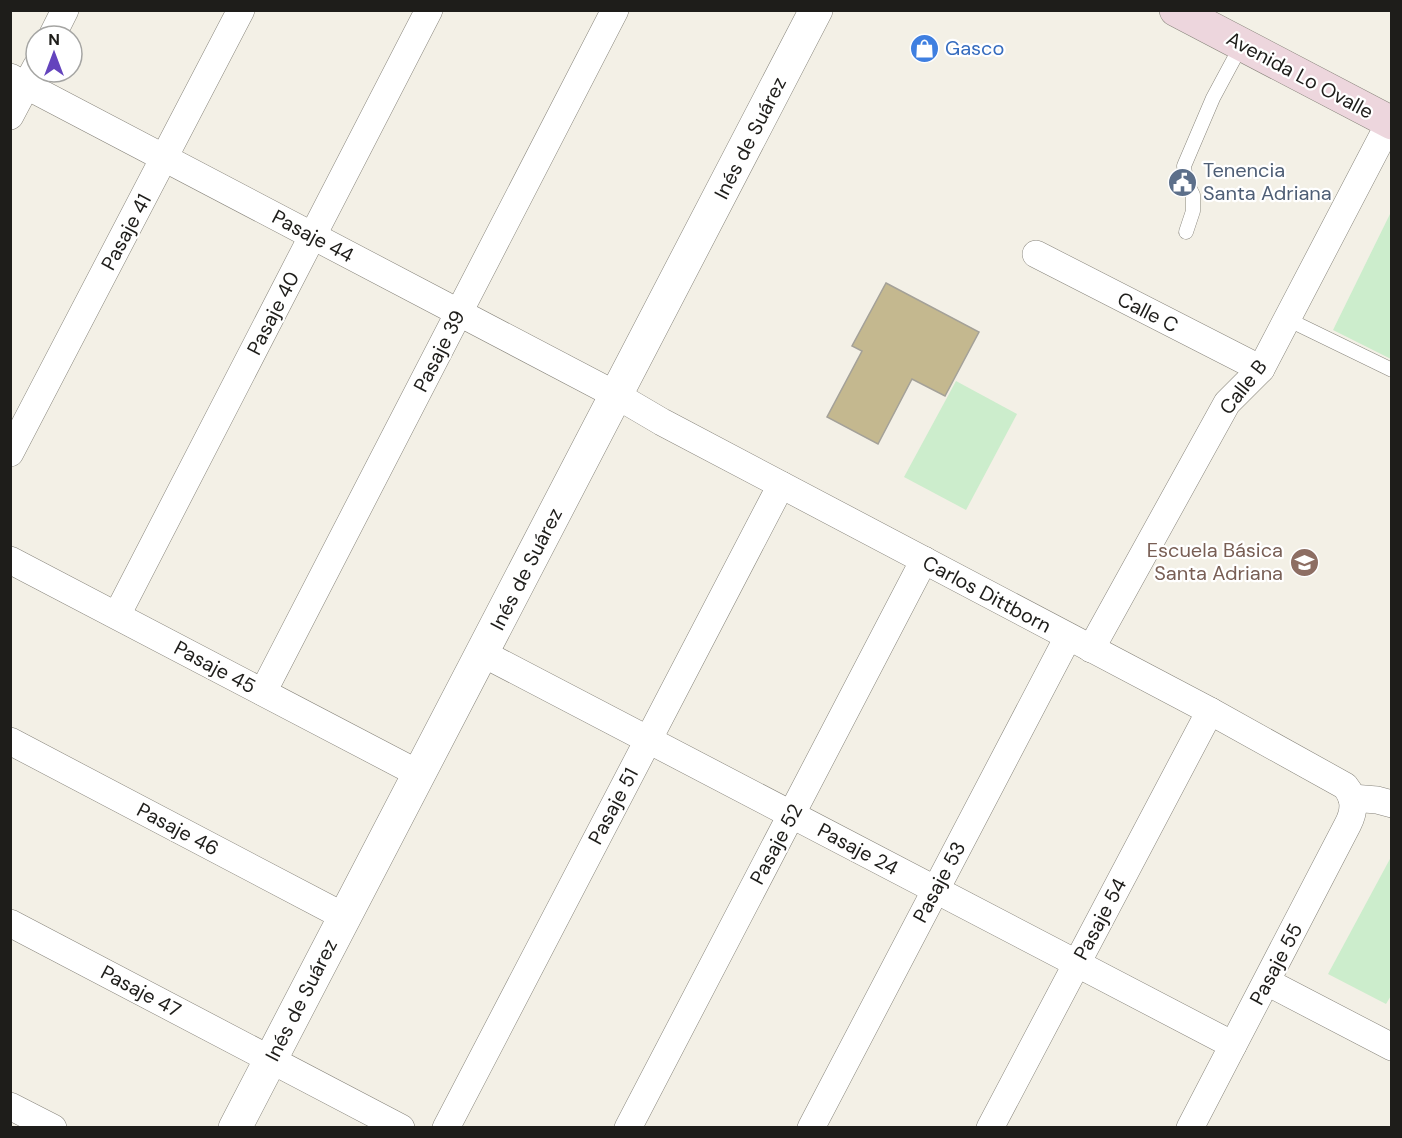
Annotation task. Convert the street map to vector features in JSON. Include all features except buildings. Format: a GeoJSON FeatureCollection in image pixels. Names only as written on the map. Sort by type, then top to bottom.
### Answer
{"type":"FeatureCollection","features":[{"type":"Feature","properties":{"kind":"main road","name":"Avenida Lo Ovalle"},"geometry":{"type":"LineString","coordinates":[[1176,10],[1212,19],[1242,44],[1391,122]]}},
{"type":"Feature","properties":{"kind":"street"},"geometry":{"type":"LineString","coordinates":[[58,24],[65,10]]}},
{"type":"Feature","properties":{"kind":"street","name":"Pasaje 41"},"geometry":{"type":"LineString","coordinates":[[10,453],[241,10]]}},
{"type":"Feature","properties":{"kind":"street","name":"Pasaje 40"},"geometry":{"type":"LineString","coordinates":[[117,615],[429,10]]}},
{"type":"Feature","properties":{"kind":"street","name":"Pasaje 39"},"geometry":{"type":"LineString","coordinates":[[263,692],[615,10]]}},
{"type":"Feature","properties":{"kind":"street","name":"Inés de Suárez"},"geometry":{"type":"LineString","coordinates":[[235,1128],[816,10]]}},
{"type":"Feature","properties":{"kind":"street"},"geometry":{"type":"LineString","coordinates":[[10,116],[24,77]]}},
{"type":"Feature","properties":{"kind":"street","name":"Pasaje 44"},"geometry":{"type":"LineString","coordinates":[[36,84],[164,158],[616,395]]}},
{"type":"Feature","properties":{"kind":"street","name":"Calle B"},"geometry":{"type":"LineString","coordinates":[[1080,643],[1227,403],[1261,369],[1391,122]]}},
{"type":"Feature","properties":{"kind":"street","name":"Calle C"},"geometry":{"type":"LineString","coordinates":[[1036,254],[1261,369]]}},
{"type":"Feature","properties":{"kind":"street","name":"Carlos Dittborn"},"geometry":{"type":"LineString","coordinates":[[616,395],[662,422],[1338,781],[1345,786],[1352,798]]}},
{"type":"Feature","properties":{"kind":"street","name":"Pasaje 51"},"geometry":{"type":"LineString","coordinates":[[446,1128],[781,485]]}},
{"type":"Feature","properties":{"kind":"street","name":"Pasaje 45"},"geometry":{"type":"LineString","coordinates":[[10,560],[419,774]]}},
{"type":"Feature","properties":{"kind":"street","name":"Pasaje 52"},"geometry":{"type":"LineString","coordinates":[[628,1128],[924,560]]}},
{"type":"Feature","properties":{"kind":"street","name":"Pasaje 53"},"geometry":{"type":"LineString","coordinates":[[811,1128],[936,890],[1080,643]]}},
{"type":"Feature","properties":{"kind":"street","name":"Pasaje 24"},"geometry":{"type":"LineString","coordinates":[[482,653],[1233,1045]]}},
{"type":"Feature","properties":{"kind":"street","name":"Pasaje 54"},"geometry":{"type":"LineString","coordinates":[[990,1128],[1210,711]]}},
{"type":"Feature","properties":{"kind":"street","name":"Pasaje 46"},"geometry":{"type":"LineString","coordinates":[[10,741],[345,917]]}},
{"type":"Feature","properties":{"kind":"street"},"geometry":{"type":"LineString","coordinates":[[1352,798],[1392,804]]}},
{"type":"Feature","properties":{"kind":"street","name":"Pasaje 55"},"geometry":{"type":"LineString","coordinates":[[1190,1128],[1348,824],[1353,807],[1352,798]]}},
{"type":"Feature","properties":{"kind":"street","name":"Pasaje 47"},"geometry":{"type":"LineString","coordinates":[[10,923],[401,1128]]}},
{"type":"Feature","properties":{"kind":"street"},"geometry":{"type":"LineString","coordinates":[[1267,982],[1392,1047]]}},
{"type":"Feature","properties":{"kind":"street"},"geometry":{"type":"LineString","coordinates":[[10,1106],[52,1128]]}},
{"type":"Feature","properties":{"kind":"lane"},"geometry":{"type":"LineString","coordinates":[[1186,232],[1193,211],[1193,195],[1186,181],[1184,166],[1213,98],[1242,44]]}},
{"type":"Feature","properties":{"kind":"lane"},"geometry":{"type":"LineString","coordinates":[[1287,319],[1392,370]]}},
{"type":"Feature","properties":{"kind":"green space"},"geometry":{"type":"Polygon","coordinates":[[[1391,212],[1391,359],[1333,330],[1391,212]]]}},
{"type":"Feature","properties":{"kind":"green space"},"geometry":{"type":"Polygon","coordinates":[[[956,381],[1017,414],[966,510],[904,477],[956,381]]]}},
{"type":"Feature","properties":{"kind":"green space"},"geometry":{"type":"Polygon","coordinates":[[[1391,857],[1392,994],[1386,1004],[1328,974],[1391,857]]]}},
{"type":"Feature","properties":{"kind":"place","name":"Gasco"},"geometry":{"type":"Point","coordinates":[924,48]}},
{"type":"Feature","properties":{"kind":"place","name":"Tenencia Santa Adriana"},"geometry":{"type":"Point","coordinates":[1182,182]}},
{"type":"Feature","properties":{"kind":"place","name":"Escuela Básica Santa Adriana"},"geometry":{"type":"Point","coordinates":[1304,562]}}]}
